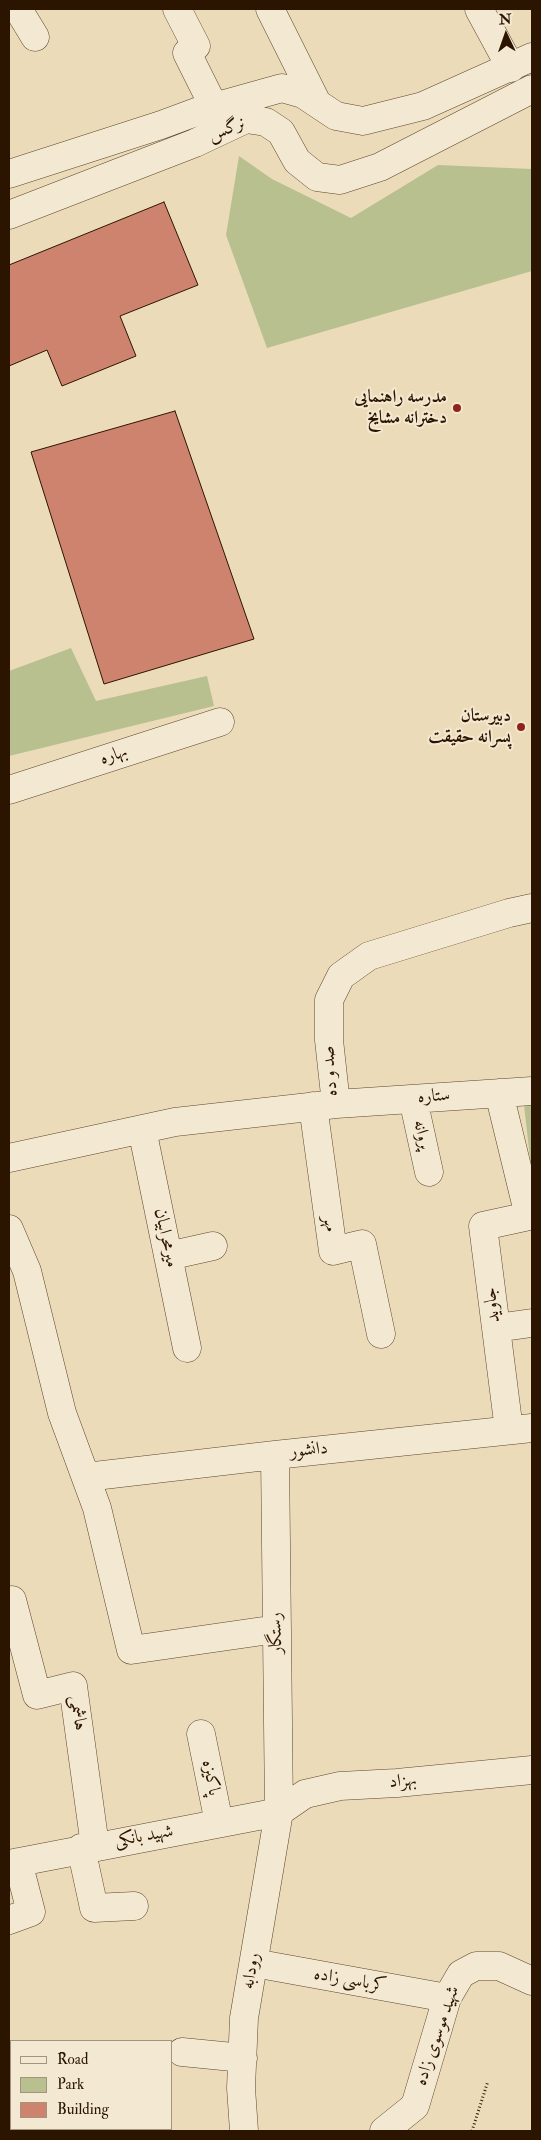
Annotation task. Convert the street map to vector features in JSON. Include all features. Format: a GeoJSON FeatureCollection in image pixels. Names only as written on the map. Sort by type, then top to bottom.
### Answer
{"type":"FeatureCollection","features":[{"type":"Feature","properties":{"kind":"street"},"geometry":{"type":"LineString","coordinates":[[18,9],[35,37]]}},
{"type":"Feature","properties":{"kind":"street"},"geometry":{"type":"LineString","coordinates":[[177,9],[196,46],[187,53],[214,107]]}},
{"type":"Feature","properties":{"kind":"street"},"geometry":{"type":"LineString","coordinates":[[270,9],[316,101]]}},
{"type":"Feature","properties":{"kind":"street"},"geometry":{"type":"LineString","coordinates":[[479,9],[522,62]]}},
{"type":"Feature","properties":{"kind":"street","name":"نرگس"},"geometry":{"type":"LineString","coordinates":[[9,174],[214,107],[282,88],[303,94],[336,116],[363,121],[423,106],[522,62]]}},
{"type":"Feature","properties":{"kind":"street","name":"نرگس"},"geometry":{"type":"LineString","coordinates":[[9,215],[195,143],[246,119],[266,122],[281,132],[297,161],[317,177],[340,180],[380,167],[532,89]]}},
{"type":"Feature","properties":{"kind":"street","name":"بهاره"},"geometry":{"type":"LineString","coordinates":[[9,790],[220,722]]}},
{"type":"Feature","properties":{"kind":"street","name":"صد و ده"},"geometry":{"type":"LineString","coordinates":[[9,1158],[174,1122],[325,1105],[329,1040],[329,1000],[341,976],[369,956],[532,908]]}},
{"type":"Feature","properties":{"kind":"street","name":"ستاره"},"geometry":{"type":"LineString","coordinates":[[325,1105],[532,1091]]}},
{"type":"Feature","properties":{"kind":"street","name":"جاوید"},"geometry":{"type":"LineString","coordinates":[[499,1093],[531,1216],[483,1226],[496,1328],[521,1429]]}},
{"type":"Feature","properties":{"kind":"street","name":"پروانه"},"geometry":{"type":"LineString","coordinates":[[413,1099],[429,1172]]}},
{"type":"Feature","properties":{"kind":"street","name":"مهر"},"geometry":{"type":"LineString","coordinates":[[325,1105],[333,1251],[362,1244],[381,1334]]}},
{"type":"Feature","properties":{"kind":"street","name":"میرمحرابیان"},"geometry":{"type":"LineString","coordinates":[[142,1129],[187,1348]]}},
{"type":"Feature","properties":{"kind":"street"},"geometry":{"type":"LineString","coordinates":[[9,1229],[27,1271],[62,1413],[97,1508],[131,1650],[277,1629]]}},
{"type":"Feature","properties":{"kind":"street"},"geometry":{"type":"LineString","coordinates":[[168,1256],[213,1246]]}},
{"type":"Feature","properties":{"kind":"street"},"geometry":{"type":"LineString","coordinates":[[496,1328],[532,1323]]}},
{"type":"Feature","properties":{"kind":"street","name":"دانشور"},"geometry":{"type":"LineString","coordinates":[[86,1477],[521,1429]]}},
{"type":"Feature","properties":{"kind":"street","name":"رستگار"},"geometry":{"type":"LineString","coordinates":[[275,1455],[279,1812]]}},
{"type":"Feature","properties":{"kind":"street","name":"هاشمی"},"geometry":{"type":"LineString","coordinates":[[9,1601],[12,1600],[16,1645],[37,1695],[73,1686],[88,1847]]}},
{"type":"Feature","properties":{"kind":"street","name":"پاکیزه"},"geometry":{"type":"LineString","coordinates":[[201,1734],[219,1823]]}},
{"type":"Feature","properties":{"kind":"street","name":"بهزاد"},"geometry":{"type":"LineString","coordinates":[[279,1812],[305,1794],[340,1786],[397,1783],[532,1770]]}},
{"type":"Feature","properties":{"kind":"street","name":"شهید بانکی"},"geometry":{"type":"LineString","coordinates":[[14,1863],[88,1847],[279,1812]]}},
{"type":"Feature","properties":{"kind":"street","name":"رودابه"},"geometry":{"type":"LineString","coordinates":[[244,2131],[241,2088],[244,2018],[279,1812]]}},
{"type":"Feature","properties":{"kind":"street"},"geometry":{"type":"LineString","coordinates":[[88,1847],[94,1908],[134,1906]]}},
{"type":"Feature","properties":{"kind":"street"},"geometry":{"type":"LineString","coordinates":[[9,1920],[31,1912],[14,1863]]}},
{"type":"Feature","properties":{"kind":"street","name":"کرباسی زاده"},"geometry":{"type":"LineString","coordinates":[[254,1963],[447,1998]]}},
{"type":"Feature","properties":{"kind":"street","name":"شهید موسوی زاده"},"geometry":{"type":"LineString","coordinates":[[384,2131],[415,2106],[447,1998],[461,1974],[476,1966],[499,1966],[532,1981]]}},
{"type":"Feature","properties":{"kind":"street"},"geometry":{"type":"LineString","coordinates":[[182,2052],[243,2058]]}},
{"type":"Feature","properties":{"kind":"path"},"geometry":{"type":"LineString","coordinates":[[472,2131],[488,2081]]}},
{"type":"Feature","properties":{"kind":"green space"},"geometry":{"type":"Polygon","coordinates":[[[239,156],[272,179],[351,218],[438,165],[532,169],[532,271],[267,348],[226,235],[239,156]]]}},
{"type":"Feature","properties":{"kind":"green space"},"geometry":{"type":"Polygon","coordinates":[[[71,648],[96,701],[207,676],[214,706],[9,756],[9,671],[71,648]]]}},
{"type":"Feature","properties":{"kind":"green space"},"geometry":{"type":"Polygon","coordinates":[[[524,1105],[532,1105],[532,1176],[524,1105]]]}},
{"type":"Feature","properties":{"kind":"building"},"geometry":{"type":"Polygon","coordinates":[[[164,202],[198,285],[120,316],[136,356],[62,386],[47,350],[9,366],[9,265],[164,202]]]}},
{"type":"Feature","properties":{"kind":"building"},"geometry":{"type":"Polygon","coordinates":[[[175,411],[254,639],[104,684],[31,452],[175,411]]]}},
{"type":"Feature","properties":{"kind":"place","name":"مدرسه راهنمایی دخترانه مشایخ"},"geometry":{"type":"Point","coordinates":[457,408]}},
{"type":"Feature","properties":{"kind":"place","name":"دبیرستان پسرانه حقیقت"},"geometry":{"type":"Point","coordinates":[521,727]}}]}
